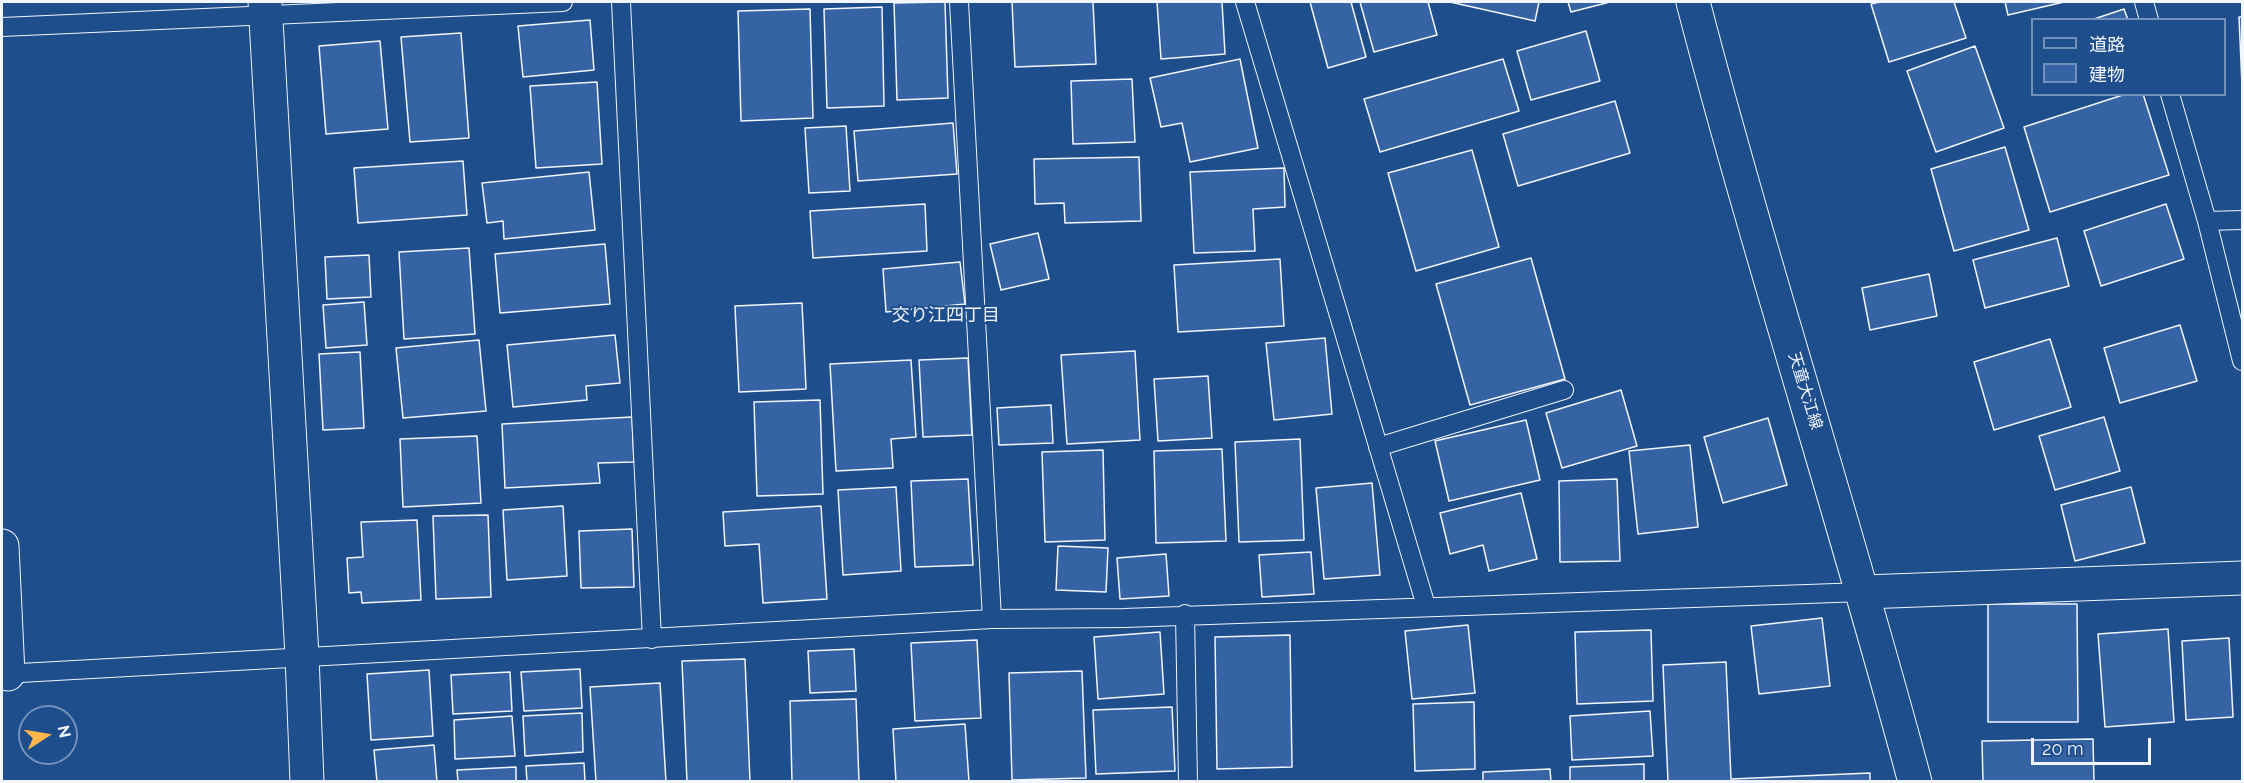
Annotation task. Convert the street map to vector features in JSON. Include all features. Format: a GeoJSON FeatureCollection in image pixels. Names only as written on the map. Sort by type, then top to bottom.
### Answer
{"type":"FeatureCollection","features":[{"type":"Feature","properties":{"kind":"street","name":"天童大江線"},"geometry":{"type":"LineString","coordinates":[[1693,2],[1730,144],[1864,592],[1915,782]]}},
{"type":"Feature","properties":{"kind":"street"},"geometry":{"type":"LineString","coordinates":[[265,8],[302,656],[307,782]]}},
{"type":"Feature","properties":{"kind":"street"},"geometry":{"type":"LineString","coordinates":[[2,546],[5,674]]}},
{"type":"Feature","properties":{"kind":"street"},"geometry":{"type":"LineString","coordinates":[[1864,592],[2242,578]]}},
{"type":"Feature","properties":{"kind":"lane"},"geometry":{"type":"LineString","coordinates":[[2,27],[265,8],[563,2]]}},
{"type":"Feature","properties":{"kind":"lane"},"geometry":{"type":"LineString","coordinates":[[621,2],[652,639]]}},
{"type":"Feature","properties":{"kind":"lane"},"geometry":{"type":"LineString","coordinates":[[958,2],[992,619]]}},
{"type":"Feature","properties":{"kind":"lane"},"geometry":{"type":"LineString","coordinates":[[1245,2],[1426,606]]}},
{"type":"Feature","properties":{"kind":"lane"},"geometry":{"type":"LineString","coordinates":[[2144,2],[2148,18]]}},
{"type":"Feature","properties":{"kind":"lane"},"geometry":{"type":"LineString","coordinates":[[2171,96],[2207,221],[2242,361]]}},
{"type":"Feature","properties":{"kind":"lane"},"geometry":{"type":"LineString","coordinates":[[2207,221],[2242,220]]}},
{"type":"Feature","properties":{"kind":"lane"},"geometry":{"type":"LineString","coordinates":[[1378,447],[1564,390]]}},
{"type":"Feature","properties":{"kind":"lane"},"geometry":{"type":"LineString","coordinates":[[5,674],[992,619],[1864,592]]}},
{"type":"Feature","properties":{"kind":"lane"},"geometry":{"type":"LineString","coordinates":[[1185,614],[1188,782]]}},
{"type":"Feature","properties":{"kind":"building"},"geometry":{"type":"Polygon","coordinates":[[[945,2],[948,98],[897,100],[894,3],[945,2]]]}},
{"type":"Feature","properties":{"kind":"building"},"geometry":{"type":"Polygon","coordinates":[[[1012,2],[1093,2],[1096,64],[1015,67],[1012,2]]]}},
{"type":"Feature","properties":{"kind":"building"},"geometry":{"type":"Polygon","coordinates":[[[1157,2],[1222,2],[1225,54],[1161,59],[1157,2]]]}},
{"type":"Feature","properties":{"kind":"building"},"geometry":{"type":"Polygon","coordinates":[[[1310,2],[1351,2],[1366,57],[1328,68],[1310,2]]]}},
{"type":"Feature","properties":{"kind":"building"},"geometry":{"type":"Polygon","coordinates":[[[1360,2],[1428,2],[1437,35],[1374,52],[1360,2]]]}},
{"type":"Feature","properties":{"kind":"building"},"geometry":{"type":"Polygon","coordinates":[[[1450,2],[1539,2],[1535,21],[1450,2]]]}},
{"type":"Feature","properties":{"kind":"building"},"geometry":{"type":"Polygon","coordinates":[[[1568,2],[1610,2],[1571,12],[1568,2]]]}},
{"type":"Feature","properties":{"kind":"building"},"geometry":{"type":"Polygon","coordinates":[[[1954,2],[1966,38],[1889,62],[1871,4],[1954,2]]]}},
{"type":"Feature","properties":{"kind":"building"},"geometry":{"type":"Polygon","coordinates":[[[2005,2],[2064,2],[2008,15],[2005,2]]]}},
{"type":"Feature","properties":{"kind":"building"},"geometry":{"type":"Polygon","coordinates":[[[882,7],[884,106],[827,108],[824,9],[882,7]]]}},
{"type":"Feature","properties":{"kind":"building"},"geometry":{"type":"Polygon","coordinates":[[[810,9],[813,118],[741,121],[738,11],[810,9]]]}},
{"type":"Feature","properties":{"kind":"building"},"geometry":{"type":"Polygon","coordinates":[[[2124,9],[2127,18],[2097,18],[2124,9]]]}},
{"type":"Feature","properties":{"kind":"building"},"geometry":{"type":"Polygon","coordinates":[[[2239,17],[2242,17],[2242,85],[2239,17]]]}},
{"type":"Feature","properties":{"kind":"building"},"geometry":{"type":"Polygon","coordinates":[[[590,20],[594,70],[523,77],[518,26],[590,20]]]}},
{"type":"Feature","properties":{"kind":"building"},"geometry":{"type":"Polygon","coordinates":[[[1586,31],[1600,81],[1531,100],[1517,51],[1586,31]]]}},
{"type":"Feature","properties":{"kind":"building"},"geometry":{"type":"Polygon","coordinates":[[[461,33],[469,138],[410,142],[401,37],[461,33]]]}},
{"type":"Feature","properties":{"kind":"building"},"geometry":{"type":"Polygon","coordinates":[[[380,41],[388,129],[326,134],[319,46],[380,41]]]}},
{"type":"Feature","properties":{"kind":"building"},"geometry":{"type":"Polygon","coordinates":[[[1975,46],[2004,128],[1936,152],[1907,71],[1975,46]]]}},
{"type":"Feature","properties":{"kind":"building"},"geometry":{"type":"Polygon","coordinates":[[[1240,59],[1258,148],[1190,162],[1182,123],[1161,127],[1150,78],[1240,59]]]}},
{"type":"Feature","properties":{"kind":"building"},"geometry":{"type":"Polygon","coordinates":[[[1503,59],[1519,111],[1380,152],[1364,99],[1503,59]]]}},
{"type":"Feature","properties":{"kind":"building"},"geometry":{"type":"Polygon","coordinates":[[[1132,79],[1135,142],[1073,144],[1071,81],[1132,79]]]}},
{"type":"Feature","properties":{"kind":"building"},"geometry":{"type":"Polygon","coordinates":[[[597,82],[602,164],[536,168],[530,86],[597,82]]]}},
{"type":"Feature","properties":{"kind":"building"},"geometry":{"type":"Polygon","coordinates":[[[2120,96],[2144,96],[2169,175],[2050,212],[2024,127],[2120,96]]]}},
{"type":"Feature","properties":{"kind":"building"},"geometry":{"type":"Polygon","coordinates":[[[1615,101],[1630,153],[1518,186],[1503,134],[1615,101]]]}},
{"type":"Feature","properties":{"kind":"building"},"geometry":{"type":"Polygon","coordinates":[[[953,123],[957,174],[858,181],[854,131],[953,123]]]}},
{"type":"Feature","properties":{"kind":"building"},"geometry":{"type":"Polygon","coordinates":[[[846,126],[850,191],[809,193],[805,128],[846,126]]]}},
{"type":"Feature","properties":{"kind":"building"},"geometry":{"type":"Polygon","coordinates":[[[2005,147],[2029,230],[1954,251],[1931,169],[2005,147]]]}},
{"type":"Feature","properties":{"kind":"building"},"geometry":{"type":"Polygon","coordinates":[[[1472,150],[1499,247],[1416,271],[1388,173],[1472,150]]]}},
{"type":"Feature","properties":{"kind":"building"},"geometry":{"type":"Polygon","coordinates":[[[1139,157],[1141,221],[1065,223],[1064,203],[1035,204],[1034,159],[1139,157]]]}},
{"type":"Feature","properties":{"kind":"building"},"geometry":{"type":"Polygon","coordinates":[[[463,161],[467,215],[358,223],[354,168],[463,161]]]}},
{"type":"Feature","properties":{"kind":"building"},"geometry":{"type":"Polygon","coordinates":[[[1284,168],[1285,207],[1253,209],[1255,251],[1194,253],[1190,172],[1284,168]]]}},
{"type":"Feature","properties":{"kind":"building"},"geometry":{"type":"Polygon","coordinates":[[[589,172],[595,230],[504,239],[503,221],[487,223],[482,183],[589,172]]]}},
{"type":"Feature","properties":{"kind":"building"},"geometry":{"type":"Polygon","coordinates":[[[925,204],[927,251],[813,258],[810,211],[925,204]]]}},
{"type":"Feature","properties":{"kind":"building"},"geometry":{"type":"Polygon","coordinates":[[[2166,204],[2184,259],[2101,286],[2084,231],[2166,204]]]}},
{"type":"Feature","properties":{"kind":"building"},"geometry":{"type":"Polygon","coordinates":[[[1038,233],[1049,279],[1001,290],[990,244],[1038,233]]]}},
{"type":"Feature","properties":{"kind":"building"},"geometry":{"type":"Polygon","coordinates":[[[2057,238],[2069,286],[1985,308],[1973,260],[2057,238]]]}},
{"type":"Feature","properties":{"kind":"building"},"geometry":{"type":"Polygon","coordinates":[[[605,244],[610,304],[500,313],[495,254],[605,244]]]}},
{"type":"Feature","properties":{"kind":"building"},"geometry":{"type":"Polygon","coordinates":[[[469,248],[475,334],[404,339],[399,252],[469,248]]]}},
{"type":"Feature","properties":{"kind":"building"},"geometry":{"type":"Polygon","coordinates":[[[369,255],[371,297],[327,299],[325,257],[369,255]]]}},
{"type":"Feature","properties":{"kind":"building"},"geometry":{"type":"Polygon","coordinates":[[[1531,258],[1565,379],[1470,405],[1436,284],[1531,258]]]}},
{"type":"Feature","properties":{"kind":"building"},"geometry":{"type":"Polygon","coordinates":[[[1280,259],[1284,326],[1178,332],[1174,265],[1280,259]]]}},
{"type":"Feature","properties":{"kind":"building"},"geometry":{"type":"Polygon","coordinates":[[[960,262],[965,304],[886,312],[883,269],[960,262]]]}},
{"type":"Feature","properties":{"kind":"building"},"geometry":{"type":"Polygon","coordinates":[[[1929,274],[1937,316],[1870,330],[1862,288],[1929,274]]]}},
{"type":"Feature","properties":{"kind":"building"},"geometry":{"type":"Polygon","coordinates":[[[364,302],[367,345],[326,348],[323,305],[364,302]]]}},
{"type":"Feature","properties":{"kind":"building"},"geometry":{"type":"Polygon","coordinates":[[[802,303],[806,389],[739,392],[735,306],[802,303]]]}},
{"type":"Feature","properties":{"kind":"building"},"geometry":{"type":"Polygon","coordinates":[[[2180,325],[2197,381],[2120,403],[2104,348],[2180,325]]]}},
{"type":"Feature","properties":{"kind":"building"},"geometry":{"type":"Polygon","coordinates":[[[615,335],[620,383],[586,386],[587,400],[513,407],[507,345],[615,335]]]}},
{"type":"Feature","properties":{"kind":"building"},"geometry":{"type":"Polygon","coordinates":[[[1325,338],[1332,414],[1274,420],[1266,343],[1325,338]]]}},
{"type":"Feature","properties":{"kind":"building"},"geometry":{"type":"Polygon","coordinates":[[[2050,339],[2071,407],[1994,430],[1974,362],[2050,339]]]}},
{"type":"Feature","properties":{"kind":"building"},"geometry":{"type":"Polygon","coordinates":[[[479,340],[486,411],[403,418],[396,348],[479,340]]]}},
{"type":"Feature","properties":{"kind":"building"},"geometry":{"type":"Polygon","coordinates":[[[1135,351],[1140,440],[1067,444],[1061,355],[1135,351]]]}},
{"type":"Feature","properties":{"kind":"building"},"geometry":{"type":"Polygon","coordinates":[[[360,352],[364,428],[323,430],[319,354],[360,352]]]}},
{"type":"Feature","properties":{"kind":"building"},"geometry":{"type":"Polygon","coordinates":[[[968,358],[972,435],[923,437],[919,360],[968,358]]]}},
{"type":"Feature","properties":{"kind":"building"},"geometry":{"type":"Polygon","coordinates":[[[911,360],[916,437],[891,439],[893,468],[836,471],[830,364],[911,360]]]}},
{"type":"Feature","properties":{"kind":"building"},"geometry":{"type":"Polygon","coordinates":[[[1208,376],[1212,438],[1158,441],[1154,379],[1208,376]]]}},
{"type":"Feature","properties":{"kind":"building"},"geometry":{"type":"Polygon","coordinates":[[[1621,390],[1637,446],[1562,468],[1546,413],[1621,390]]]}},
{"type":"Feature","properties":{"kind":"building"},"geometry":{"type":"Polygon","coordinates":[[[820,400],[823,494],[757,496],[754,402],[820,400]]]}},
{"type":"Feature","properties":{"kind":"building"},"geometry":{"type":"Polygon","coordinates":[[[1051,405],[1053,443],[999,445],[997,408],[1051,405]]]}},
{"type":"Feature","properties":{"kind":"building"},"geometry":{"type":"Polygon","coordinates":[[[632,417],[634,462],[598,463],[600,483],[505,488],[502,424],[632,417]]]}},
{"type":"Feature","properties":{"kind":"building"},"geometry":{"type":"Polygon","coordinates":[[[2104,417],[2120,471],[2055,490],[2039,436],[2104,417]]]}},
{"type":"Feature","properties":{"kind":"building"},"geometry":{"type":"Polygon","coordinates":[[[1768,418],[1787,485],[1723,503],[1704,437],[1768,418]]]}},
{"type":"Feature","properties":{"kind":"building"},"geometry":{"type":"Polygon","coordinates":[[[1526,420],[1540,480],[1449,501],[1435,441],[1526,420]]]}},
{"type":"Feature","properties":{"kind":"building"},"geometry":{"type":"Polygon","coordinates":[[[477,436],[481,503],[403,507],[400,439],[477,436]]]}},
{"type":"Feature","properties":{"kind":"building"},"geometry":{"type":"Polygon","coordinates":[[[1300,439],[1304,540],[1239,542],[1235,442],[1300,439]]]}},
{"type":"Feature","properties":{"kind":"building"},"geometry":{"type":"Polygon","coordinates":[[[1690,445],[1698,527],[1638,534],[1629,451],[1690,445]]]}},
{"type":"Feature","properties":{"kind":"building"},"geometry":{"type":"Polygon","coordinates":[[[1222,449],[1226,541],[1156,543],[1154,451],[1222,449]]]}},
{"type":"Feature","properties":{"kind":"building"},"geometry":{"type":"Polygon","coordinates":[[[1103,450],[1105,540],[1045,542],[1042,452],[1103,450]]]}},
{"type":"Feature","properties":{"kind":"building"},"geometry":{"type":"Polygon","coordinates":[[[968,479],[973,565],[915,567],[911,481],[968,479]]]}},
{"type":"Feature","properties":{"kind":"building"},"geometry":{"type":"Polygon","coordinates":[[[1617,479],[1620,561],[1560,562],[1559,481],[1617,479]]]}},
{"type":"Feature","properties":{"kind":"building"},"geometry":{"type":"Polygon","coordinates":[[[1372,483],[1380,575],[1324,579],[1316,488],[1372,483]]]}},
{"type":"Feature","properties":{"kind":"building"},"geometry":{"type":"Polygon","coordinates":[[[896,487],[901,571],[843,575],[838,490],[896,487]]]}},
{"type":"Feature","properties":{"kind":"building"},"geometry":{"type":"Polygon","coordinates":[[[2131,487],[2145,543],[2075,561],[2061,505],[2131,487]]]}},
{"type":"Feature","properties":{"kind":"building"},"geometry":{"type":"Polygon","coordinates":[[[1521,493],[1537,559],[1489,571],[1483,545],[1450,554],[1440,513],[1521,493]]]}},
{"type":"Feature","properties":{"kind":"building"},"geometry":{"type":"Polygon","coordinates":[[[563,506],[567,576],[507,580],[503,510],[563,506]]]}},
{"type":"Feature","properties":{"kind":"building"},"geometry":{"type":"Polygon","coordinates":[[[821,506],[827,599],[763,603],[759,544],[725,546],[723,512],[821,506]]]}},
{"type":"Feature","properties":{"kind":"building"},"geometry":{"type":"Polygon","coordinates":[[[488,515],[491,597],[436,599],[433,516],[488,515]]]}},
{"type":"Feature","properties":{"kind":"building"},"geometry":{"type":"Polygon","coordinates":[[[417,520],[421,600],[362,603],[361,592],[349,593],[347,558],[363,557],[361,522],[417,520]]]}},
{"type":"Feature","properties":{"kind":"building"},"geometry":{"type":"Polygon","coordinates":[[[632,529],[634,587],[581,588],[579,531],[632,529]]]}},
{"type":"Feature","properties":{"kind":"building"},"geometry":{"type":"Polygon","coordinates":[[[1058,546],[1108,548],[1106,592],[1056,590],[1058,546]]]}},
{"type":"Feature","properties":{"kind":"building"},"geometry":{"type":"Polygon","coordinates":[[[1311,552],[1314,594],[1262,597],[1259,555],[1311,552]]]}},
{"type":"Feature","properties":{"kind":"building"},"geometry":{"type":"Polygon","coordinates":[[[1166,554],[1169,596],[1120,599],[1117,558],[1166,554]]]}},
{"type":"Feature","properties":{"kind":"building"},"geometry":{"type":"Polygon","coordinates":[[[1988,604],[2077,604],[2078,722],[1988,722],[1988,604]]]}},
{"type":"Feature","properties":{"kind":"building"},"geometry":{"type":"Polygon","coordinates":[[[1822,618],[1830,686],[1759,694],[1751,626],[1822,618]]]}},
{"type":"Feature","properties":{"kind":"building"},"geometry":{"type":"Polygon","coordinates":[[[1468,625],[1475,693],[1412,699],[1405,631],[1468,625]]]}},
{"type":"Feature","properties":{"kind":"building"},"geometry":{"type":"Polygon","coordinates":[[[2168,629],[2174,722],[2105,727],[2098,634],[2168,629]]]}},
{"type":"Feature","properties":{"kind":"building"},"geometry":{"type":"Polygon","coordinates":[[[1651,630],[1653,701],[1577,704],[1575,632],[1651,630]]]}},
{"type":"Feature","properties":{"kind":"building"},"geometry":{"type":"Polygon","coordinates":[[[1160,632],[1164,694],[1098,699],[1094,637],[1160,632]]]}},
{"type":"Feature","properties":{"kind":"building"},"geometry":{"type":"Polygon","coordinates":[[[1290,635],[1292,767],[1217,769],[1215,637],[1290,635]]]}},
{"type":"Feature","properties":{"kind":"building"},"geometry":{"type":"Polygon","coordinates":[[[2229,638],[2233,717],[2186,720],[2182,641],[2229,638]]]}},
{"type":"Feature","properties":{"kind":"building"},"geometry":{"type":"Polygon","coordinates":[[[977,640],[981,718],[915,721],[911,643],[977,640]]]}},
{"type":"Feature","properties":{"kind":"building"},"geometry":{"type":"Polygon","coordinates":[[[854,649],[856,691],[810,693],[808,651],[854,649]]]}},
{"type":"Feature","properties":{"kind":"building"},"geometry":{"type":"Polygon","coordinates":[[[745,659],[750,782],[687,782],[682,661],[745,659]]]}},
{"type":"Feature","properties":{"kind":"building"},"geometry":{"type":"Polygon","coordinates":[[[1726,662],[1731,779],[1870,773],[1870,782],[1668,782],[1663,665],[1726,662]]]}},
{"type":"Feature","properties":{"kind":"building"},"geometry":{"type":"Polygon","coordinates":[[[580,669],[582,708],[524,711],[521,672],[580,669]]]}},
{"type":"Feature","properties":{"kind":"building"},"geometry":{"type":"Polygon","coordinates":[[[429,670],[433,736],[371,740],[367,674],[429,670]]]}},
{"type":"Feature","properties":{"kind":"building"},"geometry":{"type":"Polygon","coordinates":[[[1082,671],[1086,778],[1012,780],[1009,673],[1082,671]]]}},
{"type":"Feature","properties":{"kind":"building"},"geometry":{"type":"Polygon","coordinates":[[[510,672],[512,711],[453,714],[451,675],[510,672]]]}},
{"type":"Feature","properties":{"kind":"building"},"geometry":{"type":"Polygon","coordinates":[[[660,683],[666,782],[596,782],[590,687],[660,683]]]}},
{"type":"Feature","properties":{"kind":"building"},"geometry":{"type":"Polygon","coordinates":[[[856,699],[859,782],[792,782],[790,701],[856,699]]]}},
{"type":"Feature","properties":{"kind":"building"},"geometry":{"type":"Polygon","coordinates":[[[1474,702],[1475,769],[1415,771],[1413,704],[1474,702]]]}},
{"type":"Feature","properties":{"kind":"building"},"geometry":{"type":"Polygon","coordinates":[[[1172,707],[1175,771],[1096,774],[1093,710],[1172,707]]]}},
{"type":"Feature","properties":{"kind":"building"},"geometry":{"type":"Polygon","coordinates":[[[1650,711],[1653,756],[1572,760],[1570,716],[1650,711]]]}},
{"type":"Feature","properties":{"kind":"building"},"geometry":{"type":"Polygon","coordinates":[[[582,713],[583,752],[525,756],[523,716],[582,713]]]}},
{"type":"Feature","properties":{"kind":"building"},"geometry":{"type":"Polygon","coordinates":[[[512,716],[515,756],[455,759],[454,720],[512,716]]]}},
{"type":"Feature","properties":{"kind":"building"},"geometry":{"type":"Polygon","coordinates":[[[965,724],[969,782],[896,782],[893,729],[965,724]]]}},
{"type":"Feature","properties":{"kind":"building"},"geometry":{"type":"Polygon","coordinates":[[[2093,739],[2094,782],[1983,782],[1982,741],[2093,739]]]}},
{"type":"Feature","properties":{"kind":"building"},"geometry":{"type":"Polygon","coordinates":[[[434,745],[437,782],[377,782],[374,750],[434,745]]]}},
{"type":"Feature","properties":{"kind":"building"},"geometry":{"type":"Polygon","coordinates":[[[584,763],[585,782],[527,782],[526,766],[584,763]]]}},
{"type":"Feature","properties":{"kind":"building"},"geometry":{"type":"Polygon","coordinates":[[[1644,764],[1644,782],[1570,782],[1570,767],[1644,764]]]}},
{"type":"Feature","properties":{"kind":"building"},"geometry":{"type":"Polygon","coordinates":[[[516,767],[516,782],[458,782],[457,770],[516,767]]]}},
{"type":"Feature","properties":{"kind":"building"},"geometry":{"type":"Polygon","coordinates":[[[1550,769],[1551,782],[1483,782],[1483,772],[1550,769]]]}},
{"type":"Feature","properties":{"kind":"district","name":"交り江四丁目"},"geometry":{"type":"Point","coordinates":[946,316]}}]}
